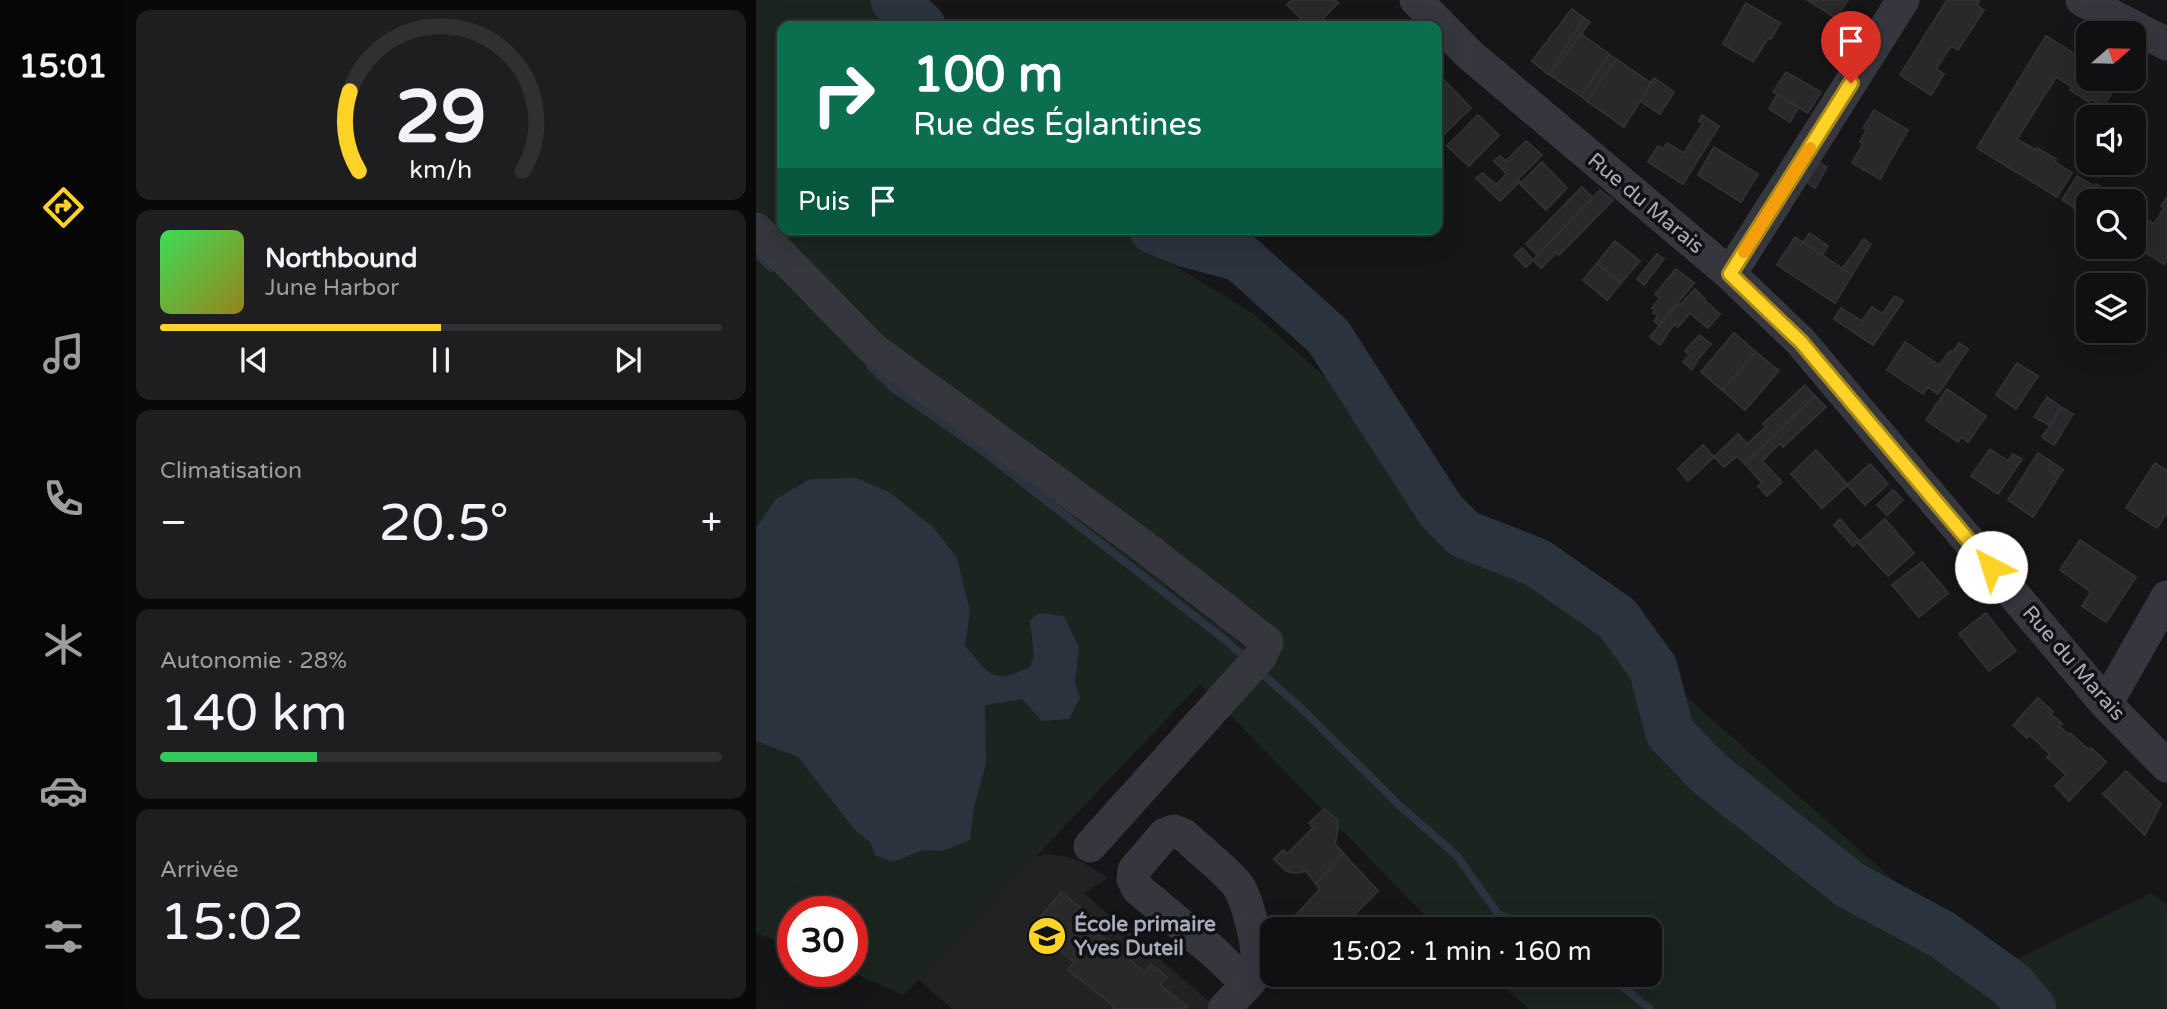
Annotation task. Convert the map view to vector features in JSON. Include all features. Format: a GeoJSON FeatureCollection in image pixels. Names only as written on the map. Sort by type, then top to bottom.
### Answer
{"type":"FeatureCollection","features":[{"type":"Feature","properties":{"kind":"street","name":"Rue du Marais"},"geometry":{"type":"LineString","coordinates":[[1416,0],[1437,21]]}},
{"type":"Feature","properties":{"kind":"street"},"geometry":{"type":"LineString","coordinates":[[1730,274],[1903,0]]}},
{"type":"Feature","properties":{"kind":"street"},"geometry":{"type":"LineString","coordinates":[[2082,0],[2167,44]]}},
{"type":"Feature","properties":{"kind":"street","name":"Rue du Marais"},"geometry":{"type":"LineString","coordinates":[[1442,26],[1470,55],[1730,274],[1801,342],[2106,704],[2167,766]]}},
{"type":"Feature","properties":{"kind":"street"},"geometry":{"type":"LineString","coordinates":[[756,229],[873,349],[1142,545],[1267,642],[1253,664],[1090,846]]}},
{"type":"Feature","properties":{"kind":"street"},"geometry":{"type":"LineString","coordinates":[[2106,704],[2167,597]]}},
{"type":"Feature","properties":{"kind":"street"},"geometry":{"type":"LineString","coordinates":[[1224,1009],[1246,983]]}},
{"type":"Feature","properties":{"kind":"shaded area"},"geometry":{"type":"Polygon","coordinates":[[[756,0],[874,0],[893,21],[777,21],[777,235],[1127,235],[1255,315],[1995,970],[2151,893],[2167,905],[2167,1009],[1529,1009],[1503,987],[1662,987],[1662,917],[1426,917],[1200,684],[904,995],[868,980],[868,896],[777,896],[777,942],[756,933],[756,0]]]}},
{"type":"Feature","properties":{"kind":"shaded area","name":"École primaire Yves Duteil"},"geometry":{"type":"Polygon","coordinates":[[[1050,854],[1069,857],[1086,864],[1108,878],[1084,893],[1213,1005],[1210,1009],[952,1009],[918,979],[1036,856],[1050,854]]]}},
{"type":"Feature","properties":{"kind":"water"},"geometry":{"type":"Polygon","coordinates":[[[856,478],[889,492],[934,528],[957,558],[970,611],[965,646],[987,671],[1007,676],[1030,667],[1034,656],[1030,620],[1040,613],[1064,616],[1079,648],[1075,682],[1080,698],[1069,719],[1042,721],[1022,699],[985,705],[986,764],[974,808],[970,840],[943,851],[923,850],[893,862],[875,855],[870,842],[854,829],[798,757],[756,741],[756,528],[776,499],[810,479],[856,478]]]}},
{"type":"Feature","properties":{"kind":"building"},"geometry":{"type":"Polygon","coordinates":[[[1292,0],[1335,0],[1338,3],[1321,21],[1304,21],[1287,5],[1292,0]]]}},
{"type":"Feature","properties":{"kind":"building"},"geometry":{"type":"Polygon","coordinates":[[[1807,0],[1848,0],[1836,18],[1807,0]]]}},
{"type":"Feature","properties":{"kind":"building"},"geometry":{"type":"Polygon","coordinates":[[[1947,0],[1980,0],[1977,5],[1984,10],[1958,50],[1951,46],[1936,69],[1944,74],[1931,95],[1900,75],[1947,0]]]}},
{"type":"Feature","properties":{"kind":"building"},"geometry":{"type":"Polygon","coordinates":[[[1746,3],[1780,23],[1753,62],[1723,44],[1746,3]]]}},
{"type":"Feature","properties":{"kind":"building"},"geometry":{"type":"Polygon","coordinates":[[[1572,9],[1584,18],[1548,74],[1532,61],[1572,9]]]}},
{"type":"Feature","properties":{"kind":"building"},"geometry":{"type":"Polygon","coordinates":[[[1584,18],[1590,22],[1550,75],[1548,74],[1584,18]]]}},
{"type":"Feature","properties":{"kind":"building"},"geometry":{"type":"Polygon","coordinates":[[[1581,34],[1609,54],[1581,96],[1550,75],[1581,34]]]}},
{"type":"Feature","properties":{"kind":"building"},"geometry":{"type":"Polygon","coordinates":[[[2046,36],[2076,55],[2076,91],[2113,91],[2104,105],[2100,105],[2091,99],[2089,102],[2070,90],[2072,87],[2056,77],[2017,139],[2056,159],[2055,162],[2072,173],[2057,197],[1977,148],[2046,36]]]}},
{"type":"Feature","properties":{"kind":"building"},"geometry":{"type":"Polygon","coordinates":[[[1609,54],[1616,59],[1587,101],[1581,96],[1609,54]]]}},
{"type":"Feature","properties":{"kind":"building"},"geometry":{"type":"Polygon","coordinates":[[[1616,59],[1651,83],[1624,127],[1587,101],[1616,59]]]}},
{"type":"Feature","properties":{"kind":"building"},"geometry":{"type":"Polygon","coordinates":[[[1786,72],[1821,92],[1808,113],[1773,92],[1786,72]]]}},
{"type":"Feature","properties":{"kind":"building"},"geometry":{"type":"Polygon","coordinates":[[[1654,78],[1674,92],[1660,114],[1640,101],[1654,78]]]}},
{"type":"Feature","properties":{"kind":"building"},"geometry":{"type":"Polygon","coordinates":[[[1444,80],[1471,108],[1442,136],[1444,80]]]}},
{"type":"Feature","properties":{"kind":"building"},"geometry":{"type":"Polygon","coordinates":[[[1777,95],[1799,107],[1790,122],[1769,109],[1777,95]]]}},
{"type":"Feature","properties":{"kind":"building"},"geometry":{"type":"Polygon","coordinates":[[[1874,110],[1908,130],[1880,179],[1852,163],[1863,144],[1860,142],[1867,129],[1863,128],[1874,110]]]}},
{"type":"Feature","properties":{"kind":"building"},"geometry":{"type":"Polygon","coordinates":[[[1478,115],[1499,135],[1469,166],[1447,146],[1478,115]]]}},
{"type":"Feature","properties":{"kind":"building"},"geometry":{"type":"Polygon","coordinates":[[[1702,115],[1719,126],[1683,184],[1648,162],[1658,146],[1663,149],[1667,143],[1684,153],[1703,123],[1699,121],[1702,115]]]}},
{"type":"Feature","properties":{"kind":"building"},"geometry":{"type":"Polygon","coordinates":[[[1526,141],[1542,155],[1500,201],[1476,178],[1483,173],[1496,185],[1507,174],[1494,161],[1500,156],[1506,161],[1526,141]]]}},
{"type":"Feature","properties":{"kind":"building"},"geometry":{"type":"Polygon","coordinates":[[[1714,147],[1758,174],[1741,202],[1698,175],[1714,147]]]}},
{"type":"Feature","properties":{"kind":"building"},"geometry":{"type":"Polygon","coordinates":[[[1817,161],[1827,167],[1815,188],[1805,181],[1817,161]]]}},
{"type":"Feature","properties":{"kind":"building"},"geometry":{"type":"Polygon","coordinates":[[[1542,162],[1567,188],[1546,210],[1520,184],[1542,162]]]}},
{"type":"Feature","properties":{"kind":"building"},"geometry":{"type":"Polygon","coordinates":[[[2077,176],[2104,189],[2076,189],[2076,209],[2062,200],[2077,176]]]}},
{"type":"Feature","properties":{"kind":"building"},"geometry":{"type":"Polygon","coordinates":[[[1582,187],[1593,198],[1537,255],[1526,244],[1582,187]]]}},
{"type":"Feature","properties":{"kind":"building"},"geometry":{"type":"Polygon","coordinates":[[[1600,190],[1613,200],[1559,255],[1556,253],[1541,268],[1533,260],[1600,190]]]}},
{"type":"Feature","properties":{"kind":"building"},"geometry":{"type":"Polygon","coordinates":[[[2167,197],[2167,259],[2164,264],[2146,253],[2146,219],[2154,224],[2164,208],[2161,206],[2167,197]]]}},
{"type":"Feature","properties":{"kind":"building"},"geometry":{"type":"Polygon","coordinates":[[[1810,233],[1828,246],[1822,255],[1803,243],[1810,233]]]}},
{"type":"Feature","properties":{"kind":"building"},"geometry":{"type":"Polygon","coordinates":[[[1795,237],[1852,275],[1835,303],[1777,265],[1795,237]]]}},
{"type":"Feature","properties":{"kind":"building"},"geometry":{"type":"Polygon","coordinates":[[[1864,239],[1871,244],[1852,275],[1842,269],[1864,239]]]}},
{"type":"Feature","properties":{"kind":"building"},"geometry":{"type":"Polygon","coordinates":[[[1615,241],[1640,261],[1621,283],[1597,263],[1615,241]]]}},
{"type":"Feature","properties":{"kind":"building"},"geometry":{"type":"Polygon","coordinates":[[[1522,248],[1533,260],[1526,267],[1514,255],[1522,248]]]}},
{"type":"Feature","properties":{"kind":"building"},"geometry":{"type":"Polygon","coordinates":[[[1657,254],[1664,259],[1644,285],[1637,279],[1657,254]]]}},
{"type":"Feature","properties":{"kind":"building"},"geometry":{"type":"Polygon","coordinates":[[[1597,263],[1621,283],[1607,300],[1583,280],[1597,263]]]}},
{"type":"Feature","properties":{"kind":"building"},"geometry":{"type":"Polygon","coordinates":[[[1676,269],[1694,283],[1659,325],[1654,321],[1658,316],[1653,313],[1655,310],[1652,308],[1660,298],[1655,294],[1676,269]]]}},
{"type":"Feature","properties":{"kind":"building"},"geometry":{"type":"Polygon","coordinates":[[[1695,289],[1720,314],[1708,328],[1690,313],[1678,327],[1674,324],[1660,345],[1650,337],[1678,303],[1680,305],[1695,289]]]}},
{"type":"Feature","properties":{"kind":"building"},"geometry":{"type":"Polygon","coordinates":[[[1895,296],[1903,301],[1873,345],[1834,319],[1841,308],[1862,321],[1872,307],[1882,314],[1895,296]]]}},
{"type":"Feature","properties":{"kind":"building"},"geometry":{"type":"Polygon","coordinates":[[[1734,333],[1756,352],[1722,390],[1701,372],[1734,333]]]}},
{"type":"Feature","properties":{"kind":"building"},"geometry":{"type":"Polygon","coordinates":[[[1699,335],[1711,344],[1692,370],[1683,362],[1689,355],[1685,351],[1699,335]]]}},
{"type":"Feature","properties":{"kind":"building"},"geometry":{"type":"Polygon","coordinates":[[[1905,342],[1939,365],[1959,343],[1968,349],[1938,394],[1928,387],[1923,394],[1887,370],[1905,342]]]}},
{"type":"Feature","properties":{"kind":"building"},"geometry":{"type":"Polygon","coordinates":[[[1756,352],[1779,371],[1745,410],[1722,390],[1756,352]]]}},
{"type":"Feature","properties":{"kind":"building"},"geometry":{"type":"Polygon","coordinates":[[[2017,363],[2038,376],[2016,409],[1996,395],[2017,363]]]}},
{"type":"Feature","properties":{"kind":"building"},"geometry":{"type":"Polygon","coordinates":[[[1805,385],[1815,396],[1745,464],[1737,456],[1724,467],[1714,457],[1738,434],[1747,444],[1766,427],[1763,424],[1805,385]]]}},
{"type":"Feature","properties":{"kind":"building"},"geometry":{"type":"Polygon","coordinates":[[[1947,389],[1986,416],[1968,442],[1961,437],[1958,442],[1926,420],[1947,389]]]}},
{"type":"Feature","properties":{"kind":"building"},"geometry":{"type":"Polygon","coordinates":[[[1815,396],[1826,407],[1783,447],[1780,443],[1762,461],[1782,482],[1767,496],[1758,486],[1762,483],[1745,464],[1815,396]]]}},
{"type":"Feature","properties":{"kind":"building"},"geometry":{"type":"Polygon","coordinates":[[[2047,397],[2061,407],[2049,425],[2034,417],[2047,397]]]}},
{"type":"Feature","properties":{"kind":"building"},"geometry":{"type":"Polygon","coordinates":[[[2063,408],[2073,414],[2054,445],[2042,437],[2063,408]]]}},
{"type":"Feature","properties":{"kind":"building"},"geometry":{"type":"Polygon","coordinates":[[[1703,445],[1714,457],[1688,481],[1678,469],[1703,445]]]}},
{"type":"Feature","properties":{"kind":"building"},"geometry":{"type":"Polygon","coordinates":[[[1990,449],[2008,461],[2013,454],[2022,459],[1998,494],[1971,476],[1990,449]]]}},
{"type":"Feature","properties":{"kind":"building"},"geometry":{"type":"Polygon","coordinates":[[[1816,450],[1848,485],[1822,508],[1791,474],[1816,450]]]}},
{"type":"Feature","properties":{"kind":"building"},"geometry":{"type":"Polygon","coordinates":[[[2038,453],[2052,462],[2048,468],[2059,476],[2033,517],[2008,500],[2038,453]]]}},
{"type":"Feature","properties":{"kind":"building"},"geometry":{"type":"Polygon","coordinates":[[[2052,462],[2063,470],[2059,476],[2048,468],[2052,462]]]}},
{"type":"Feature","properties":{"kind":"building"},"geometry":{"type":"Polygon","coordinates":[[[2155,463],[2167,471],[2167,512],[2157,528],[2126,508],[2155,463]]]}},
{"type":"Feature","properties":{"kind":"building"},"geometry":{"type":"Polygon","coordinates":[[[1870,464],[1888,484],[1865,505],[1847,485],[1870,464]]]}},
{"type":"Feature","properties":{"kind":"building"},"geometry":{"type":"Polygon","coordinates":[[[1893,490],[1903,500],[1887,515],[1877,505],[1893,490]]]}},
{"type":"Feature","properties":{"kind":"building"},"geometry":{"type":"Polygon","coordinates":[[[1840,519],[1859,541],[1853,546],[1834,525],[1840,519]]]}},
{"type":"Feature","properties":{"kind":"building"},"geometry":{"type":"Polygon","coordinates":[[[1885,519],[1914,553],[1888,576],[1858,543],[1885,519]]]}},
{"type":"Feature","properties":{"kind":"building"},"geometry":{"type":"Polygon","coordinates":[[[2080,540],[2136,577],[2106,622],[2082,606],[2091,592],[2060,570],[2080,540]]]}},
{"type":"Feature","properties":{"kind":"building"},"geometry":{"type":"Polygon","coordinates":[[[1922,562],[1948,593],[1919,617],[1892,585],[1922,562]]]}},
{"type":"Feature","properties":{"kind":"building"},"geometry":{"type":"Polygon","coordinates":[[[1986,613],[2016,651],[1989,671],[1959,634],[1986,613]]]}},
{"type":"Feature","properties":{"kind":"building"},"geometry":{"type":"Polygon","coordinates":[[[2038,698],[2062,724],[2059,726],[2106,762],[2069,801],[2055,786],[2066,775],[2047,757],[2050,754],[2030,735],[2027,738],[2013,725],[2038,698]]]}},
{"type":"Feature","properties":{"kind":"building"},"geometry":{"type":"Polygon","coordinates":[[[2126,771],[2161,804],[2145,835],[2103,794],[2126,771]]]}},
{"type":"Feature","properties":{"kind":"building"},"geometry":{"type":"Polygon","coordinates":[[[1324,809],[1337,820],[1335,844],[1343,853],[1316,884],[1306,871],[1286,871],[1274,859],[1283,850],[1287,854],[1313,828],[1309,823],[1324,809]]]}},
{"type":"Feature","properties":{"kind":"building"},"geometry":{"type":"Polygon","coordinates":[[[1343,853],[1378,891],[1352,917],[1294,917],[1320,889],[1316,884],[1343,853]]]}},
{"type":"Feature","properties":{"kind":"building"},"geometry":{"type":"Polygon","coordinates":[[[1061,892],[1104,927],[1098,934],[1145,972],[1151,964],[1167,977],[1160,985],[1187,1006],[1185,1009],[1113,1009],[1115,1007],[1068,970],[1074,962],[1032,928],[1061,892]]]}},
{"type":"Feature","properties":{"kind":"waterway"},"geometry":{"type":"LineString","coordinates":[[895,0],[916,21]]}},
{"type":"Feature","properties":{"kind":"waterway"},"geometry":{"type":"LineString","coordinates":[[1168,235],[1240,257],[1328,336],[1441,511],[1464,534],[1536,562],[1617,618],[1653,668],[1670,733],[1710,774],[1850,885],[1943,935],[2012,985],[2032,1009]]}},
{"type":"Feature","properties":{"kind":"waterway"},"geometry":{"type":"LineString","coordinates":[[756,253],[771,268]]}},
{"type":"Feature","properties":{"kind":"waterway"},"geometry":{"type":"LineString","coordinates":[[870,366],[893,388],[981,450],[1249,661]]}},
{"type":"Feature","properties":{"kind":"waterway"},"geometry":{"type":"LineString","coordinates":[[1258,670],[1301,708],[1399,805],[1457,856],[1498,914],[1505,917]]}},
{"type":"Feature","properties":{"kind":"waterway"},"geometry":{"type":"LineString","coordinates":[[1623,987],[1650,1009]]}},
{"type":"Feature","properties":{"kind":"slow traffic"},"geometry":{"type":"LineString","coordinates":[[1744,252],[1810,148]]}},
{"type":"Feature","properties":{"kind":"place","name":"École primaire Yves Duteil"},"geometry":{"type":"Point","coordinates":[1047,936]}},
{"type":"Feature","properties":{"kind":"route"},"geometry":{"type":"LineString","coordinates":[[1851,83],[1730,274],[1801,342],[1991,567]]}}]}
